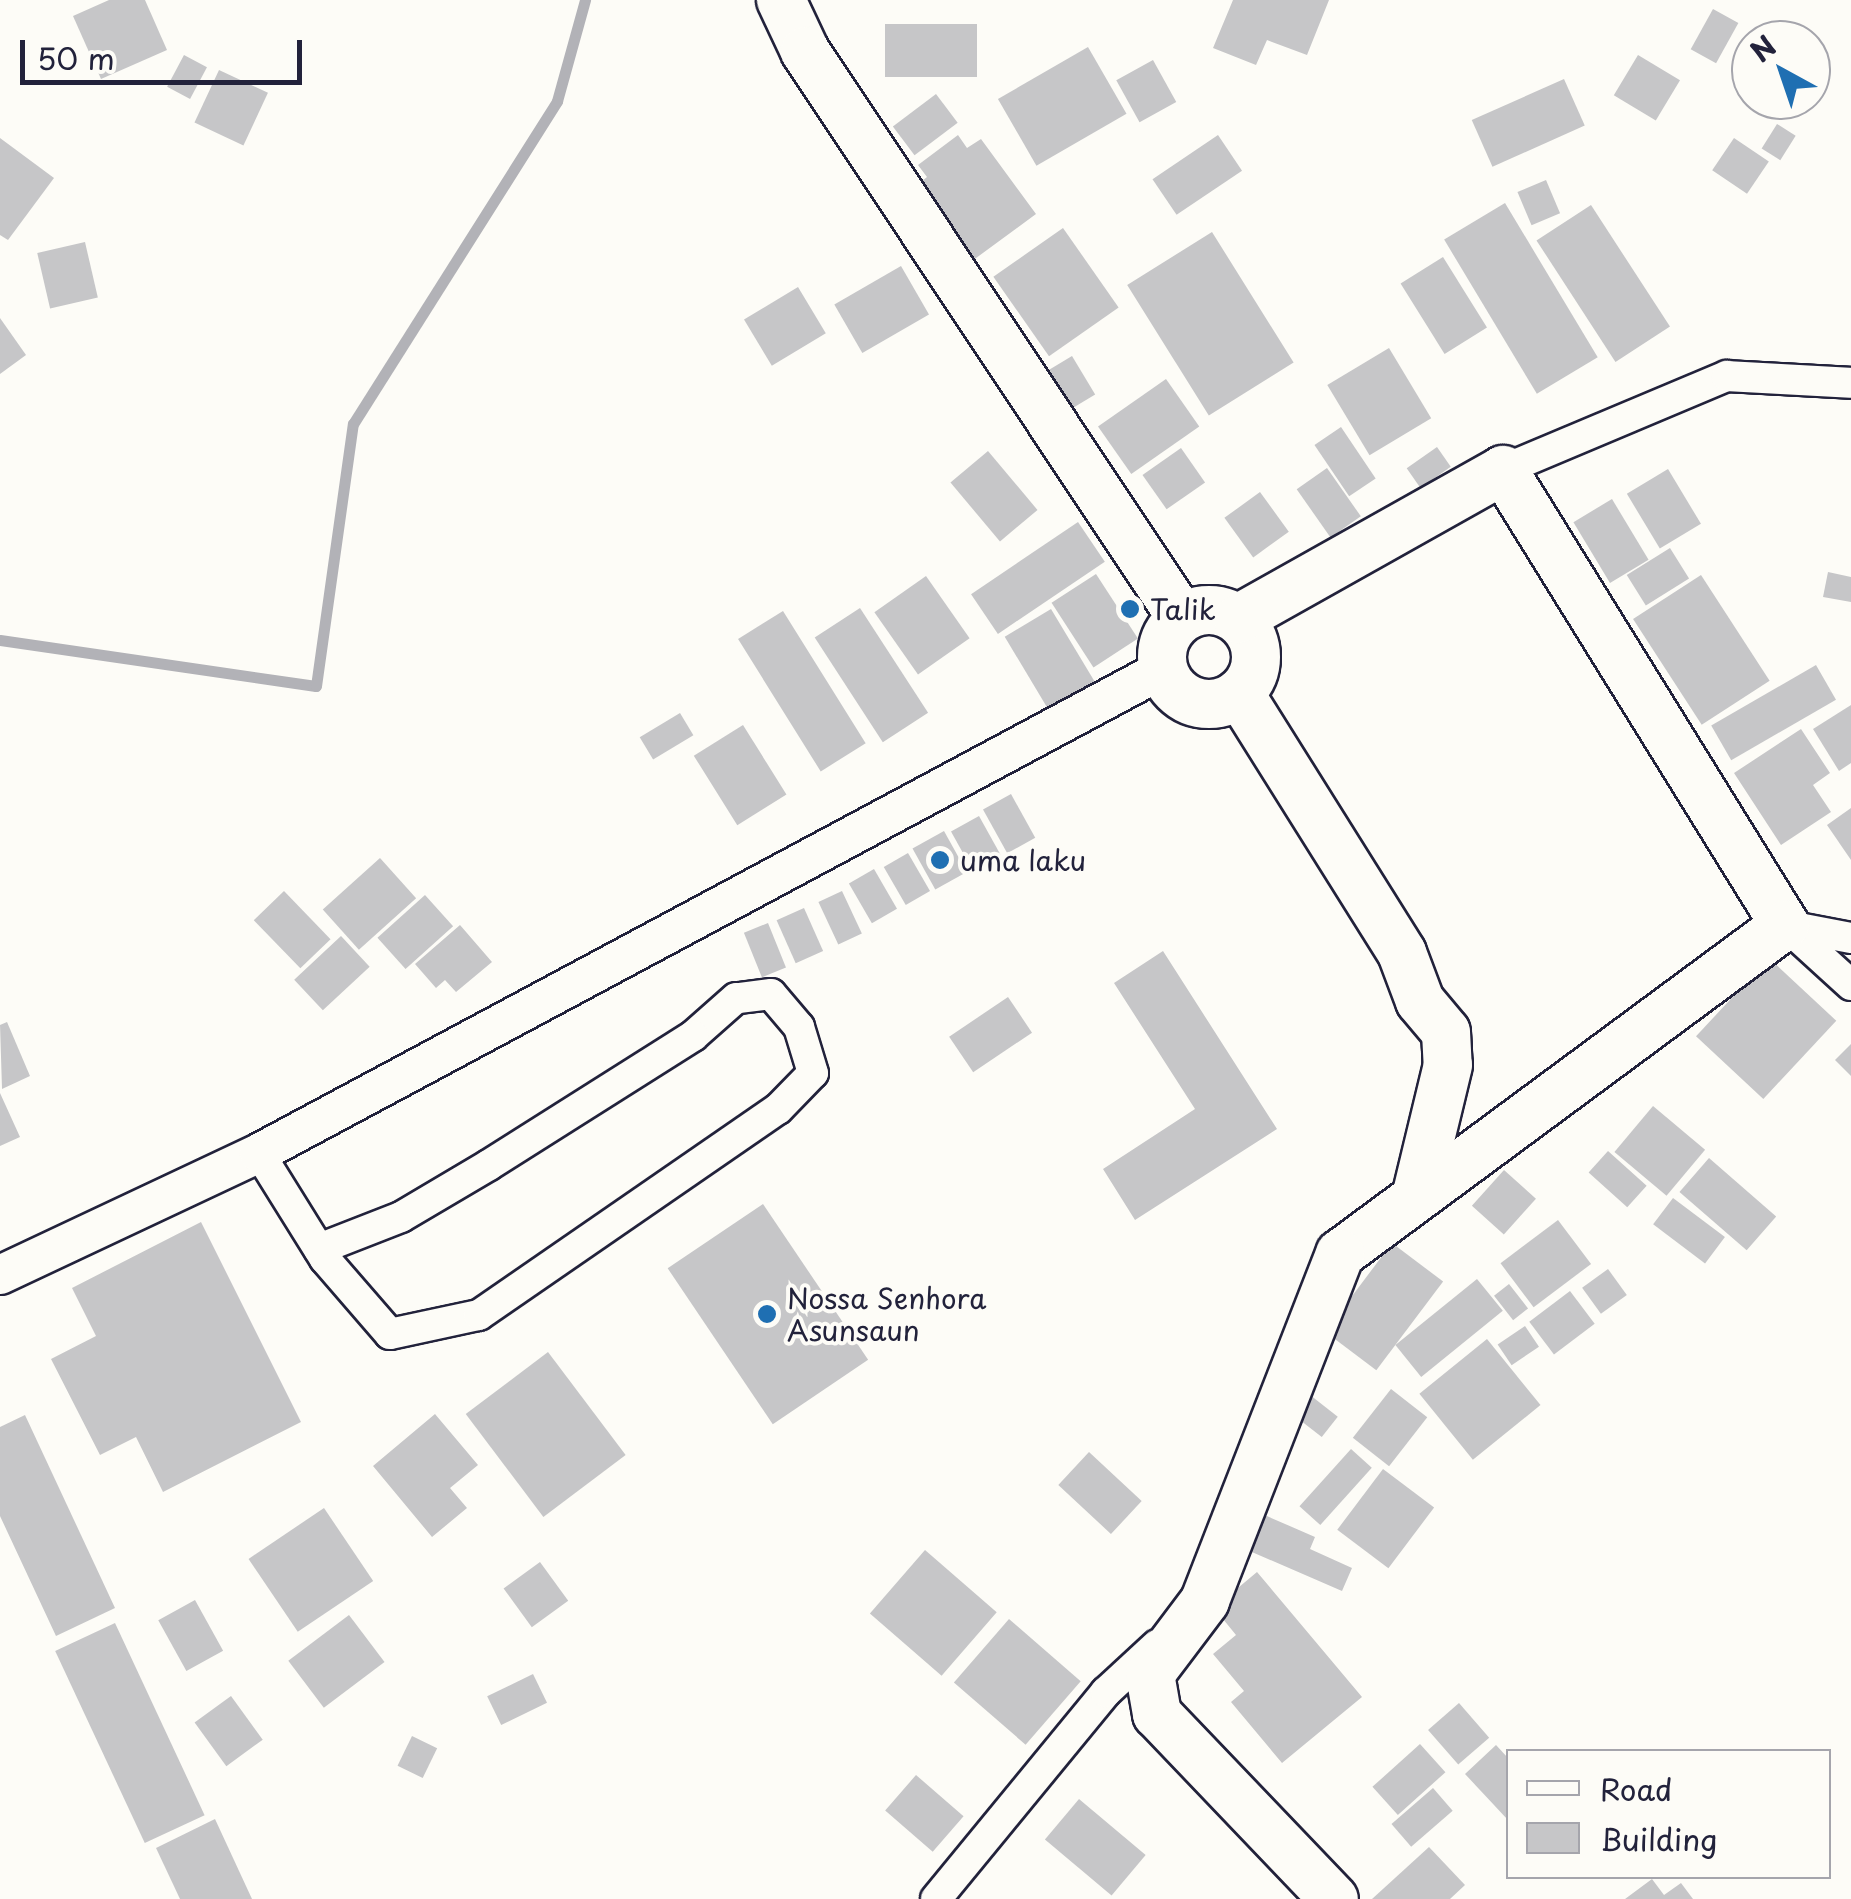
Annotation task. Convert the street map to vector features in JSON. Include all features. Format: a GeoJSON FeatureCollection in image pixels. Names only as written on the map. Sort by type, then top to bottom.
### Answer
{"type":"FeatureCollection","features":[{"type":"Feature","properties":{"kind":"main road"},"geometry":{"type":"LineString","coordinates":[[781,0],[804,51],[1182,618]]}},
{"type":"Feature","properties":{"kind":"main road"},"geometry":{"type":"LineString","coordinates":[[1238,619],[1503,470],[1785,926],[1340,1254],[1205,1600],[1150,1674],[1157,1714],[1334,1899]]}},
{"type":"Feature","properties":{"kind":"main road"},"geometry":{"type":"LineString","coordinates":[[1210,610],[1238,619],[1249,632],[1255,664],[1238,693],[1222,702],[1203,704],[1185,698],[1171,686],[1163,669],[1164,640],[1182,618],[1210,610]]}},
{"type":"Feature","properties":{"kind":"main road"},"geometry":{"type":"LineString","coordinates":[[1238,693],[1402,953],[1420,1001],[1446,1032],[1448,1065],[1418,1193]]}},
{"type":"Feature","properties":{"kind":"street"},"geometry":{"type":"LineString","coordinates":[[1503,470],[1727,376],[1851,384]]}},
{"type":"Feature","properties":{"kind":"street"},"geometry":{"type":"LineString","coordinates":[[0,1275],[259,1153],[1163,669]]}},
{"type":"Feature","properties":{"kind":"street"},"geometry":{"type":"LineString","coordinates":[[1785,926],[1851,938]]}},
{"type":"Feature","properties":{"kind":"street"},"geometry":{"type":"LineString","coordinates":[[1785,926],[1851,984]]}},
{"type":"Feature","properties":{"kind":"street"},"geometry":{"type":"LineString","coordinates":[[259,1153],[319,1249],[390,1334],[479,1315],[778,1109],[813,1074],[799,1028],[771,994],[736,998],[693,1036],[489,1165],[401,1217],[319,1249]]}},
{"type":"Feature","properties":{"kind":"street"},"geometry":{"type":"LineString","coordinates":[[936,1899],[1106,1692],[1205,1600]]}},
{"type":"Feature","properties":{"kind":"building"},"geometry":{"type":"Polygon","coordinates":[[[109,0],[145,0],[167,50],[101,79],[73,16],[109,0]]]}},
{"type":"Feature","properties":{"kind":"building"},"geometry":{"type":"Polygon","coordinates":[[[1233,0],[1329,0],[1307,55],[1267,40],[1256,65],[1213,48],[1233,0]]]}},
{"type":"Feature","properties":{"kind":"building"},"geometry":{"type":"Polygon","coordinates":[[[1713,9],[1733,20],[1731,36],[1716,63],[1691,49],[1713,9]]]}},
{"type":"Feature","properties":{"kind":"building"},"geometry":{"type":"Polygon","coordinates":[[[885,24],[977,24],[977,77],[885,77],[885,24]]]}},
{"type":"Feature","properties":{"kind":"building"},"geometry":{"type":"Polygon","coordinates":[[[1088,47],[1126,114],[1036,166],[998,99],[1088,47]]]}},
{"type":"Feature","properties":{"kind":"building"},"geometry":{"type":"Polygon","coordinates":[[[184,55],[207,67],[190,99],[167,87],[184,55]]]}},
{"type":"Feature","properties":{"kind":"building"},"geometry":{"type":"Polygon","coordinates":[[[1638,55],[1680,80],[1656,121],[1614,95],[1638,55]]]}},
{"type":"Feature","properties":{"kind":"building"},"geometry":{"type":"Polygon","coordinates":[[[1153,60],[1176,102],[1140,122],[1116,80],[1153,60]]]}},
{"type":"Feature","properties":{"kind":"building"},"geometry":{"type":"Polygon","coordinates":[[[219,70],[268,93],[243,145],[194,123],[219,70]]]}},
{"type":"Feature","properties":{"kind":"building"},"geometry":{"type":"Polygon","coordinates":[[[1564,79],[1585,126],[1492,167],[1472,120],[1564,79]]]}},
{"type":"Feature","properties":{"kind":"building"},"geometry":{"type":"Polygon","coordinates":[[[936,94],[958,123],[915,155],[893,126],[936,94]]]}},
{"type":"Feature","properties":{"kind":"building"},"geometry":{"type":"Polygon","coordinates":[[[1777,124],[1796,136],[1780,160],[1762,149],[1777,124]]]}},
{"type":"Feature","properties":{"kind":"building"},"geometry":{"type":"Polygon","coordinates":[[[958,135],[967,148],[981,139],[1036,214],[972,261],[917,185],[927,177],[918,165],[958,135]]]}},
{"type":"Feature","properties":{"kind":"building"},"geometry":{"type":"Polygon","coordinates":[[[1218,135],[1242,171],[1177,215],[1153,179],[1218,135]]]}},
{"type":"Feature","properties":{"kind":"building"},"geometry":{"type":"Polygon","coordinates":[[[0,138],[54,178],[8,240],[0,235],[0,138]]]}},
{"type":"Feature","properties":{"kind":"building"},"geometry":{"type":"Polygon","coordinates":[[[1734,138],[1769,161],[1747,194],[1712,170],[1734,138]]]}},
{"type":"Feature","properties":{"kind":"building"},"geometry":{"type":"Polygon","coordinates":[[[1546,180],[1560,213],[1532,225],[1517,192],[1546,180]]]}},
{"type":"Feature","properties":{"kind":"building"},"geometry":{"type":"Polygon","coordinates":[[[1505,203],[1598,357],[1537,394],[1444,240],[1505,203]]]}},
{"type":"Feature","properties":{"kind":"building"},"geometry":{"type":"Polygon","coordinates":[[[1591,205],[1670,327],[1615,362],[1536,240],[1591,205]]]}},
{"type":"Feature","properties":{"kind":"building"},"geometry":{"type":"Polygon","coordinates":[[[1063,228],[1119,307],[1049,356],[993,277],[1063,228]]]}},
{"type":"Feature","properties":{"kind":"building"},"geometry":{"type":"Polygon","coordinates":[[[1212,232],[1294,363],[1209,416],[1127,285],[1212,232]]]}},
{"type":"Feature","properties":{"kind":"building"},"geometry":{"type":"Polygon","coordinates":[[[85,242],[98,298],[50,309],[37,253],[85,242]]]}},
{"type":"Feature","properties":{"kind":"building"},"geometry":{"type":"Polygon","coordinates":[[[1443,257],[1487,327],[1445,354],[1401,283],[1443,257]]]}},
{"type":"Feature","properties":{"kind":"building"},"geometry":{"type":"Polygon","coordinates":[[[901,266],[929,314],[862,353],[834,304],[901,266]]]}},
{"type":"Feature","properties":{"kind":"building"},"geometry":{"type":"Polygon","coordinates":[[[798,287],[826,333],[772,366],[744,319],[798,287]]]}},
{"type":"Feature","properties":{"kind":"building"},"geometry":{"type":"Polygon","coordinates":[[[0,318],[26,355],[0,374],[0,318]]]}},
{"type":"Feature","properties":{"kind":"building"},"geometry":{"type":"Polygon","coordinates":[[[1389,348],[1431,418],[1370,455],[1327,385],[1389,348]]]}},
{"type":"Feature","properties":{"kind":"building"},"geometry":{"type":"Polygon","coordinates":[[[1072,356],[1095,395],[1069,411],[1045,372],[1072,356]]]}},
{"type":"Feature","properties":{"kind":"building"},"geometry":{"type":"Polygon","coordinates":[[[1166,379],[1199,427],[1131,474],[1098,427],[1166,379]]]}},
{"type":"Feature","properties":{"kind":"building"},"geometry":{"type":"Polygon","coordinates":[[[1341,427],[1376,478],[1349,496],[1314,445],[1341,427]]]}},
{"type":"Feature","properties":{"kind":"building"},"geometry":{"type":"Polygon","coordinates":[[[1437,447],[1451,467],[1420,488],[1407,468],[1437,447]]]}},
{"type":"Feature","properties":{"kind":"building"},"geometry":{"type":"Polygon","coordinates":[[[1181,448],[1205,482],[1167,509],[1142,475],[1181,448]]]}},
{"type":"Feature","properties":{"kind":"building"},"geometry":{"type":"Polygon","coordinates":[[[988,451],[1037,510],[1000,541],[950,482],[988,451]]]}},
{"type":"Feature","properties":{"kind":"building"},"geometry":{"type":"Polygon","coordinates":[[[1327,468],[1361,516],[1331,538],[1297,489],[1327,468]]]}},
{"type":"Feature","properties":{"kind":"building"},"geometry":{"type":"Polygon","coordinates":[[[1668,469],[1701,524],[1660,549],[1627,494],[1668,469]]]}},
{"type":"Feature","properties":{"kind":"building"},"geometry":{"type":"Polygon","coordinates":[[[1260,492],[1289,532],[1253,558],[1224,518],[1260,492]]]}},
{"type":"Feature","properties":{"kind":"building"},"geometry":{"type":"Polygon","coordinates":[[[1612,499],[1649,560],[1610,583],[1573,522],[1612,499]]]}},
{"type":"Feature","properties":{"kind":"building"},"geometry":{"type":"Polygon","coordinates":[[[1078,522],[1105,562],[998,634],[971,594],[1078,522]]]}},
{"type":"Feature","properties":{"kind":"building"},"geometry":{"type":"Polygon","coordinates":[[[1670,548],[1689,579],[1646,606],[1627,575],[1670,548]]]}},
{"type":"Feature","properties":{"kind":"building"},"geometry":{"type":"Polygon","coordinates":[[[1828,572],[1851,577],[1851,602],[1823,597],[1828,572]]]}},
{"type":"Feature","properties":{"kind":"building"},"geometry":{"type":"Polygon","coordinates":[[[1096,574],[1138,639],[1093,667],[1052,603],[1096,574]]]}},
{"type":"Feature","properties":{"kind":"building"},"geometry":{"type":"Polygon","coordinates":[[[1701,575],[1770,681],[1702,725],[1633,619],[1701,575]]]}},
{"type":"Feature","properties":{"kind":"building"},"geometry":{"type":"Polygon","coordinates":[[[926,576],[970,638],[918,674],[874,612],[926,576]]]}},
{"type":"Feature","properties":{"kind":"building"},"geometry":{"type":"Polygon","coordinates":[[[860,608],[928,713],[883,742],[815,637],[860,608]]]}},
{"type":"Feature","properties":{"kind":"building"},"geometry":{"type":"Polygon","coordinates":[[[1051,609],[1095,682],[1048,710],[1005,637],[1051,609]]]}},
{"type":"Feature","properties":{"kind":"building"},"geometry":{"type":"Polygon","coordinates":[[[783,611],[866,743],[821,771],[738,639],[783,611]]]}},
{"type":"Feature","properties":{"kind":"building"},"geometry":{"type":"Polygon","coordinates":[[[1816,665],[1836,700],[1731,760],[1711,726],[1816,665]]]}},
{"type":"Feature","properties":{"kind":"building"},"geometry":{"type":"Polygon","coordinates":[[[1851,705],[1851,763],[1839,771],[1813,729],[1851,705]]]}},
{"type":"Feature","properties":{"kind":"building"},"geometry":{"type":"Polygon","coordinates":[[[680,713],[693,735],[653,759],[640,737],[680,713]]]}},
{"type":"Feature","properties":{"kind":"building"},"geometry":{"type":"Polygon","coordinates":[[[743,725],[786,795],[737,825],[694,756],[743,725]]]}},
{"type":"Feature","properties":{"kind":"building"},"geometry":{"type":"Polygon","coordinates":[[[1801,729],[1830,773],[1813,785],[1831,812],[1781,845],[1734,773],[1801,729]]]}},
{"type":"Feature","properties":{"kind":"building","name":"uma laku"},"geometry":{"type":"Polygon","coordinates":[[[1011,794],[1035,838],[1007,853],[983,810],[1011,794]]]}},
{"type":"Feature","properties":{"kind":"building"},"geometry":{"type":"Polygon","coordinates":[[[1851,808],[1851,860],[1827,825],[1851,808]]]}},
{"type":"Feature","properties":{"kind":"building","name":"uma laku"},"geometry":{"type":"Polygon","coordinates":[[[979,816],[1001,855],[973,871],[951,832],[979,816]]]}},
{"type":"Feature","properties":{"kind":"building","name":"uma laku"},"geometry":{"type":"Polygon","coordinates":[[[944,831],[967,872],[935,890],[913,848],[944,831]]]}},
{"type":"Feature","properties":{"kind":"building","name":"uma laku"},"geometry":{"type":"Polygon","coordinates":[[[908,853],[930,891],[906,905],[884,867],[908,853]]]}},
{"type":"Feature","properties":{"kind":"building"},"geometry":{"type":"Polygon","coordinates":[[[380,858],[416,898],[359,950],[323,910],[380,858]]]}},
{"type":"Feature","properties":{"kind":"building","name":"uma laku"},"geometry":{"type":"Polygon","coordinates":[[[874,869],[897,909],[872,923],[849,884],[874,869]]]}},
{"type":"Feature","properties":{"kind":"building"},"geometry":{"type":"Polygon","coordinates":[[[284,891],[331,939],[300,968],[254,920],[284,891]]]}},
{"type":"Feature","properties":{"kind":"building"},"geometry":{"type":"Polygon","coordinates":[[[842,891],[862,934],[838,945],[818,902],[842,891]]]}},
{"type":"Feature","properties":{"kind":"building"},"geometry":{"type":"Polygon","coordinates":[[[425,895],[453,926],[406,969],[377,938],[425,895]]]}},
{"type":"Feature","properties":{"kind":"building"},"geometry":{"type":"Polygon","coordinates":[[[804,908],[823,951],[796,963],[777,920],[804,908]]]}},
{"type":"Feature","properties":{"kind":"building"},"geometry":{"type":"Polygon","coordinates":[[[768,923],[786,968],[762,977],[744,933],[768,923]]]}},
{"type":"Feature","properties":{"kind":"building"},"geometry":{"type":"Polygon","coordinates":[[[460,925],[492,962],[456,992],[445,980],[436,988],[415,964],[460,925]]]}},
{"type":"Feature","properties":{"kind":"building"},"geometry":{"type":"Polygon","coordinates":[[[341,936],[370,967],[323,1010],[294,980],[341,936]]]}},
{"type":"Feature","properties":{"kind":"building"},"geometry":{"type":"Polygon","coordinates":[[[1163,951],[1277,1129],[1135,1220],[1103,1169],[1195,1109],[1114,983],[1163,951]]]}},
{"type":"Feature","properties":{"kind":"building"},"geometry":{"type":"Polygon","coordinates":[[[1769,958],[1836,1021],[1763,1099],[1696,1036],[1769,958]]]}},
{"type":"Feature","properties":{"kind":"building"},"geometry":{"type":"Polygon","coordinates":[[[1008,997],[1032,1033],[973,1072],[949,1037],[1008,997]]]}},
{"type":"Feature","properties":{"kind":"building"},"geometry":{"type":"Polygon","coordinates":[[[7,1022],[30,1076],[2,1089],[0,1025],[7,1022]]]}},
{"type":"Feature","properties":{"kind":"building"},"geometry":{"type":"Polygon","coordinates":[[[1851,1044],[1851,1076],[1835,1060],[1851,1044]]]}},
{"type":"Feature","properties":{"kind":"building"},"geometry":{"type":"Polygon","coordinates":[[[0,1093],[20,1137],[0,1146],[0,1093]]]}},
{"type":"Feature","properties":{"kind":"building"},"geometry":{"type":"Polygon","coordinates":[[[1653,1106],[1705,1150],[1667,1196],[1614,1152],[1653,1106]]]}},
{"type":"Feature","properties":{"kind":"building"},"geometry":{"type":"Polygon","coordinates":[[[1608,1151],[1647,1186],[1627,1207],[1589,1173],[1608,1151]]]}},
{"type":"Feature","properties":{"kind":"building"},"geometry":{"type":"Polygon","coordinates":[[[1709,1158],[1776,1216],[1747,1250],[1679,1192],[1709,1158]]]}},
{"type":"Feature","properties":{"kind":"building"},"geometry":{"type":"Polygon","coordinates":[[[1504,1170],[1536,1199],[1504,1234],[1472,1206],[1504,1170]]]}},
{"type":"Feature","properties":{"kind":"building"},"geometry":{"type":"Polygon","coordinates":[[[1673,1198],[1725,1237],[1705,1263],[1653,1224],[1673,1198]]]}},
{"type":"Feature","properties":{"kind":"building","name":"Nossa Senhora Asunsaun"},"geometry":{"type":"Polygon","coordinates":[[[763,1204],[868,1360],[773,1424],[668,1268],[763,1204]]]}},
{"type":"Feature","properties":{"kind":"building"},"geometry":{"type":"Polygon","coordinates":[[[1558,1220],[1591,1264],[1534,1307],[1500,1263],[1558,1220]]]}},
{"type":"Feature","properties":{"kind":"building"},"geometry":{"type":"Polygon","coordinates":[[[201,1222],[301,1422],[163,1492],[136,1437],[100,1455],[51,1359],[96,1336],[72,1288],[201,1222]]]}},
{"type":"Feature","properties":{"kind":"building"},"geometry":{"type":"Polygon","coordinates":[[[1392,1243],[1443,1282],[1376,1370],[1325,1332],[1392,1243]]]}},
{"type":"Feature","properties":{"kind":"building"},"geometry":{"type":"Polygon","coordinates":[[[1608,1269],[1627,1295],[1601,1314],[1582,1288],[1608,1269]]]}},
{"type":"Feature","properties":{"kind":"building"},"geometry":{"type":"Polygon","coordinates":[[[1477,1279],[1503,1311],[1421,1377],[1395,1345],[1477,1279]]]}},
{"type":"Feature","properties":{"kind":"building"},"geometry":{"type":"Polygon","coordinates":[[[1509,1284],[1528,1308],[1513,1320],[1494,1296],[1509,1284]]]}},
{"type":"Feature","properties":{"kind":"building"},"geometry":{"type":"Polygon","coordinates":[[[1570,1291],[1595,1324],[1554,1354],[1529,1322],[1570,1291]]]}},
{"type":"Feature","properties":{"kind":"building"},"geometry":{"type":"Polygon","coordinates":[[[1525,1326],[1539,1347],[1512,1365],[1498,1344],[1525,1326]]]}},
{"type":"Feature","properties":{"kind":"building"},"geometry":{"type":"Polygon","coordinates":[[[1487,1339],[1540,1405],[1473,1460],[1419,1394],[1487,1339]]]}},
{"type":"Feature","properties":{"kind":"building"},"geometry":{"type":"Polygon","coordinates":[[[548,1352],[626,1455],[543,1517],[466,1414],[548,1352]]]}},
{"type":"Feature","properties":{"kind":"building"},"geometry":{"type":"Polygon","coordinates":[[[1296,1384],[1338,1417],[1322,1437],[1280,1404],[1296,1384]]]}},
{"type":"Feature","properties":{"kind":"building"},"geometry":{"type":"Polygon","coordinates":[[[1391,1389],[1427,1417],[1389,1466],[1353,1438],[1391,1389]]]}},
{"type":"Feature","properties":{"kind":"building"},"geometry":{"type":"Polygon","coordinates":[[[435,1414],[478,1465],[450,1488],[467,1508],[432,1537],[373,1466],[435,1414]]]}},
{"type":"Feature","properties":{"kind":"building"},"geometry":{"type":"Polygon","coordinates":[[[25,1415],[115,1608],[56,1636],[0,1516],[0,1427],[25,1415]]]}},
{"type":"Feature","properties":{"kind":"building"},"geometry":{"type":"Polygon","coordinates":[[[1351,1449],[1372,1468],[1320,1525],[1299,1506],[1351,1449]]]}},
{"type":"Feature","properties":{"kind":"building"},"geometry":{"type":"Polygon","coordinates":[[[1089,1452],[1142,1501],[1111,1534],[1058,1485],[1089,1452]]]}},
{"type":"Feature","properties":{"kind":"building"},"geometry":{"type":"Polygon","coordinates":[[[1383,1469],[1434,1508],[1388,1568],[1337,1530],[1383,1469]]]}},
{"type":"Feature","properties":{"kind":"building"},"geometry":{"type":"Polygon","coordinates":[[[324,1508],[373,1581],[298,1632],[249,1559],[324,1508]]]}},
{"type":"Feature","properties":{"kind":"building"},"geometry":{"type":"Polygon","coordinates":[[[1253,1510],[1315,1537],[1310,1549],[1352,1568],[1342,1591],[1238,1546],[1253,1510]]]}},
{"type":"Feature","properties":{"kind":"building"},"geometry":{"type":"Polygon","coordinates":[[[925,1550],[997,1612],[942,1676],[870,1613],[925,1550]]]}},
{"type":"Feature","properties":{"kind":"building"},"geometry":{"type":"Polygon","coordinates":[[[540,1562],[568,1601],[532,1627],[504,1588],[540,1562]]]}},
{"type":"Feature","properties":{"kind":"building"},"geometry":{"type":"Polygon","coordinates":[[[1257,1572],[1362,1697],[1282,1763],[1231,1702],[1244,1691],[1213,1654],[1236,1635],[1214,1608],[1257,1572]]]}},
{"type":"Feature","properties":{"kind":"building"},"geometry":{"type":"Polygon","coordinates":[[[195,1600],[223,1651],[186,1671],[158,1620],[195,1600]]]}},
{"type":"Feature","properties":{"kind":"building"},"geometry":{"type":"Polygon","coordinates":[[[349,1615],[385,1662],[324,1708],[288,1661],[349,1615]]]}},
{"type":"Feature","properties":{"kind":"building"},"geometry":{"type":"Polygon","coordinates":[[[1009,1619],[1081,1681],[1026,1745],[954,1682],[1009,1619]]]}},
{"type":"Feature","properties":{"kind":"building"},"geometry":{"type":"Polygon","coordinates":[[[115,1623],[205,1815],[145,1843],[55,1651],[115,1623]]]}},
{"type":"Feature","properties":{"kind":"building"},"geometry":{"type":"Polygon","coordinates":[[[533,1674],[547,1703],[501,1725],[487,1696],[533,1674]]]}},
{"type":"Feature","properties":{"kind":"building"},"geometry":{"type":"Polygon","coordinates":[[[231,1696],[263,1740],[226,1766],[195,1722],[231,1696]]]}},
{"type":"Feature","properties":{"kind":"building"},"geometry":{"type":"Polygon","coordinates":[[[1459,1703],[1489,1738],[1458,1765],[1428,1730],[1459,1703]]]}},
{"type":"Feature","properties":{"kind":"building"},"geometry":{"type":"Polygon","coordinates":[[[412,1736],[437,1748],[423,1778],[398,1766],[412,1736]]]}},
{"type":"Feature","properties":{"kind":"building"},"geometry":{"type":"Polygon","coordinates":[[[1420,1744],[1445,1772],[1398,1815],[1372,1787],[1420,1744]]]}},
{"type":"Feature","properties":{"kind":"building"},"geometry":{"type":"Polygon","coordinates":[[[1496,1745],[1506,1756],[1506,1818],[1465,1774],[1496,1745]]]}},
{"type":"Feature","properties":{"kind":"building"},"geometry":{"type":"Polygon","coordinates":[[[916,1775],[964,1816],[933,1852],[885,1810],[916,1775]]]}},
{"type":"Feature","properties":{"kind":"building"},"geometry":{"type":"Polygon","coordinates":[[[1433,1788],[1453,1811],[1411,1847],[1391,1824],[1433,1788]]]}},
{"type":"Feature","properties":{"kind":"building"},"geometry":{"type":"Polygon","coordinates":[[[1079,1799],[1146,1855],[1112,1896],[1045,1840],[1079,1799]]]}},
{"type":"Feature","properties":{"kind":"building"},"geometry":{"type":"Polygon","coordinates":[[[215,1819],[252,1899],[180,1899],[156,1848],[215,1819]]]}},
{"type":"Feature","properties":{"kind":"building"},"geometry":{"type":"Polygon","coordinates":[[[1429,1847],[1465,1885],[1450,1899],[1372,1899],[1429,1847]]]}},
{"type":"Feature","properties":{"kind":"building"},"geometry":{"type":"Polygon","coordinates":[[[1652,1879],[1664,1895],[1681,1883],[1693,1899],[1625,1899],[1652,1879]]]}},
{"type":"Feature","properties":{"kind":"waterway"},"geometry":{"type":"LineString","coordinates":[[0,640],[316,686],[353,424],[557,101],[585,0]]}},
{"type":"Feature","properties":{"kind":"place","name":"Talik"},"geometry":{"type":"Point","coordinates":[1130,609]}},
{"type":"Feature","properties":{"kind":"place","name":"uma laku"},"geometry":{"type":"Point","coordinates":[940,860]}},
{"type":"Feature","properties":{"kind":"place","name":"Nossa Senhora Asunsaun"},"geometry":{"type":"Point","coordinates":[767,1314]}}]}
